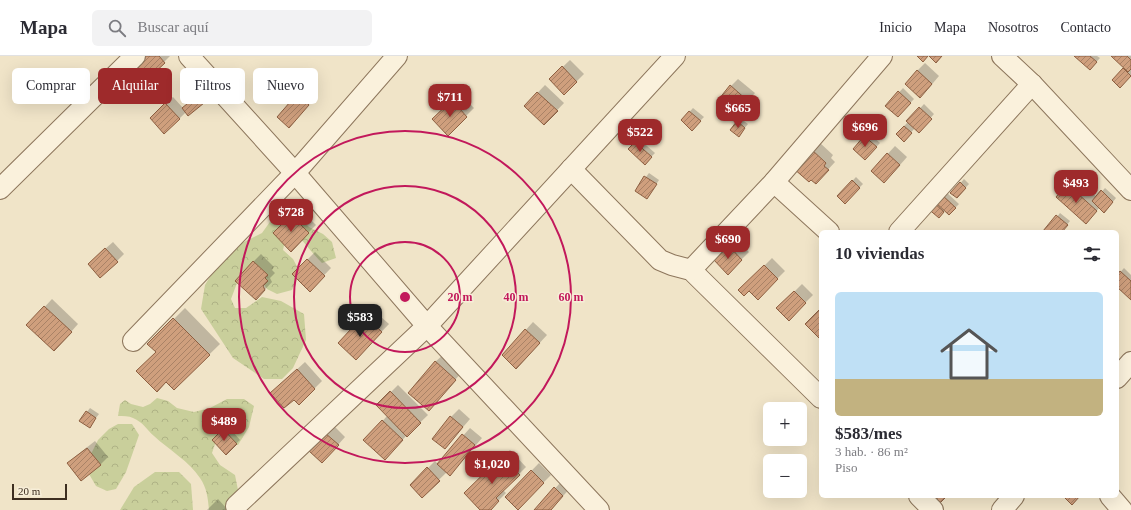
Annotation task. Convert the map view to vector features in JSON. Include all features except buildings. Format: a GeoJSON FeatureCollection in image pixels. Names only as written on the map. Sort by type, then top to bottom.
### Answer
{"type":"FeatureCollection","features":[{"type":"Feature","properties":{"kind":"street"},"geometry":{"type":"LineString","coordinates":[[0,189],[135,56]]}},
{"type":"Feature","properties":{"kind":"street"},"geometry":{"type":"LineString","coordinates":[[189,56],[295,173],[427,326],[595,508]]}},
{"type":"Feature","properties":{"kind":"street"},"geometry":{"type":"LineString","coordinates":[[133,340],[295,173],[397,56]]}},
{"type":"Feature","properties":{"kind":"street"},"geometry":{"type":"LineString","coordinates":[[236,506],[427,326],[675,56]]}},
{"type":"Feature","properties":{"kind":"street"},"geometry":{"type":"LineString","coordinates":[[691,270],[774,182],[882,56]]}},
{"type":"Feature","properties":{"kind":"street"},"geometry":{"type":"LineString","coordinates":[[1002,56],[1032,84],[1131,190]]}},
{"type":"Feature","properties":{"kind":"street"},"geometry":{"type":"LineString","coordinates":[[902,230],[1032,84]]}},
{"type":"Feature","properties":{"kind":"street"},"geometry":{"type":"LineString","coordinates":[[571,169],[660,260],[672,266],[691,270],[819,396]]}},
{"type":"Feature","properties":{"kind":"street"},"geometry":{"type":"LineString","coordinates":[[774,182],[827,230]]}},
{"type":"Feature","properties":{"kind":"street"},"geometry":{"type":"LineString","coordinates":[[1119,376],[1131,362]]}},
{"type":"Feature","properties":{"kind":"street"},"geometry":{"type":"LineString","coordinates":[[921,498],[934,510]]}},
{"type":"Feature","properties":{"kind":"street"},"geometry":{"type":"LineString","coordinates":[[1002,510],[1012,498]]}},
{"type":"Feature","properties":{"kind":"street"},"geometry":{"type":"LineString","coordinates":[[1112,498],[1122,510]]}},
{"type":"Feature","properties":{"kind":"green space"},"geometry":{"type":"Polygon","coordinates":[[[285,210],[297,215],[309,227],[323,234],[332,242],[336,258],[322,263],[295,232],[286,236],[283,250],[293,259],[300,272],[292,290],[277,294],[267,289],[259,277],[237,283],[231,299],[235,308],[246,308],[262,297],[281,301],[304,314],[306,340],[293,368],[282,379],[264,379],[233,358],[201,309],[205,285],[220,260],[238,245],[262,233],[272,219],[285,210]]]}},
{"type":"Feature","properties":{"kind":"green space"},"geometry":{"type":"Polygon","coordinates":[[[157,398],[168,401],[177,408],[194,412],[210,408],[227,399],[244,399],[254,406],[249,427],[238,445],[216,441],[212,453],[220,465],[235,475],[238,490],[246,510],[209,510],[206,490],[196,472],[140,422],[130,417],[118,416],[120,404],[125,400],[131,404],[143,407],[150,404],[157,398]]]}},
{"type":"Feature","properties":{"kind":"green space"},"geometry":{"type":"Polygon","coordinates":[[[118,424],[132,424],[139,435],[126,472],[116,489],[107,491],[96,486],[89,474],[90,456],[98,440],[109,429],[118,424]]]}},
{"type":"Feature","properties":{"kind":"green space"},"geometry":{"type":"Polygon","coordinates":[[[155,472],[179,472],[191,484],[193,510],[120,510],[134,487],[155,472]]]}}]}
